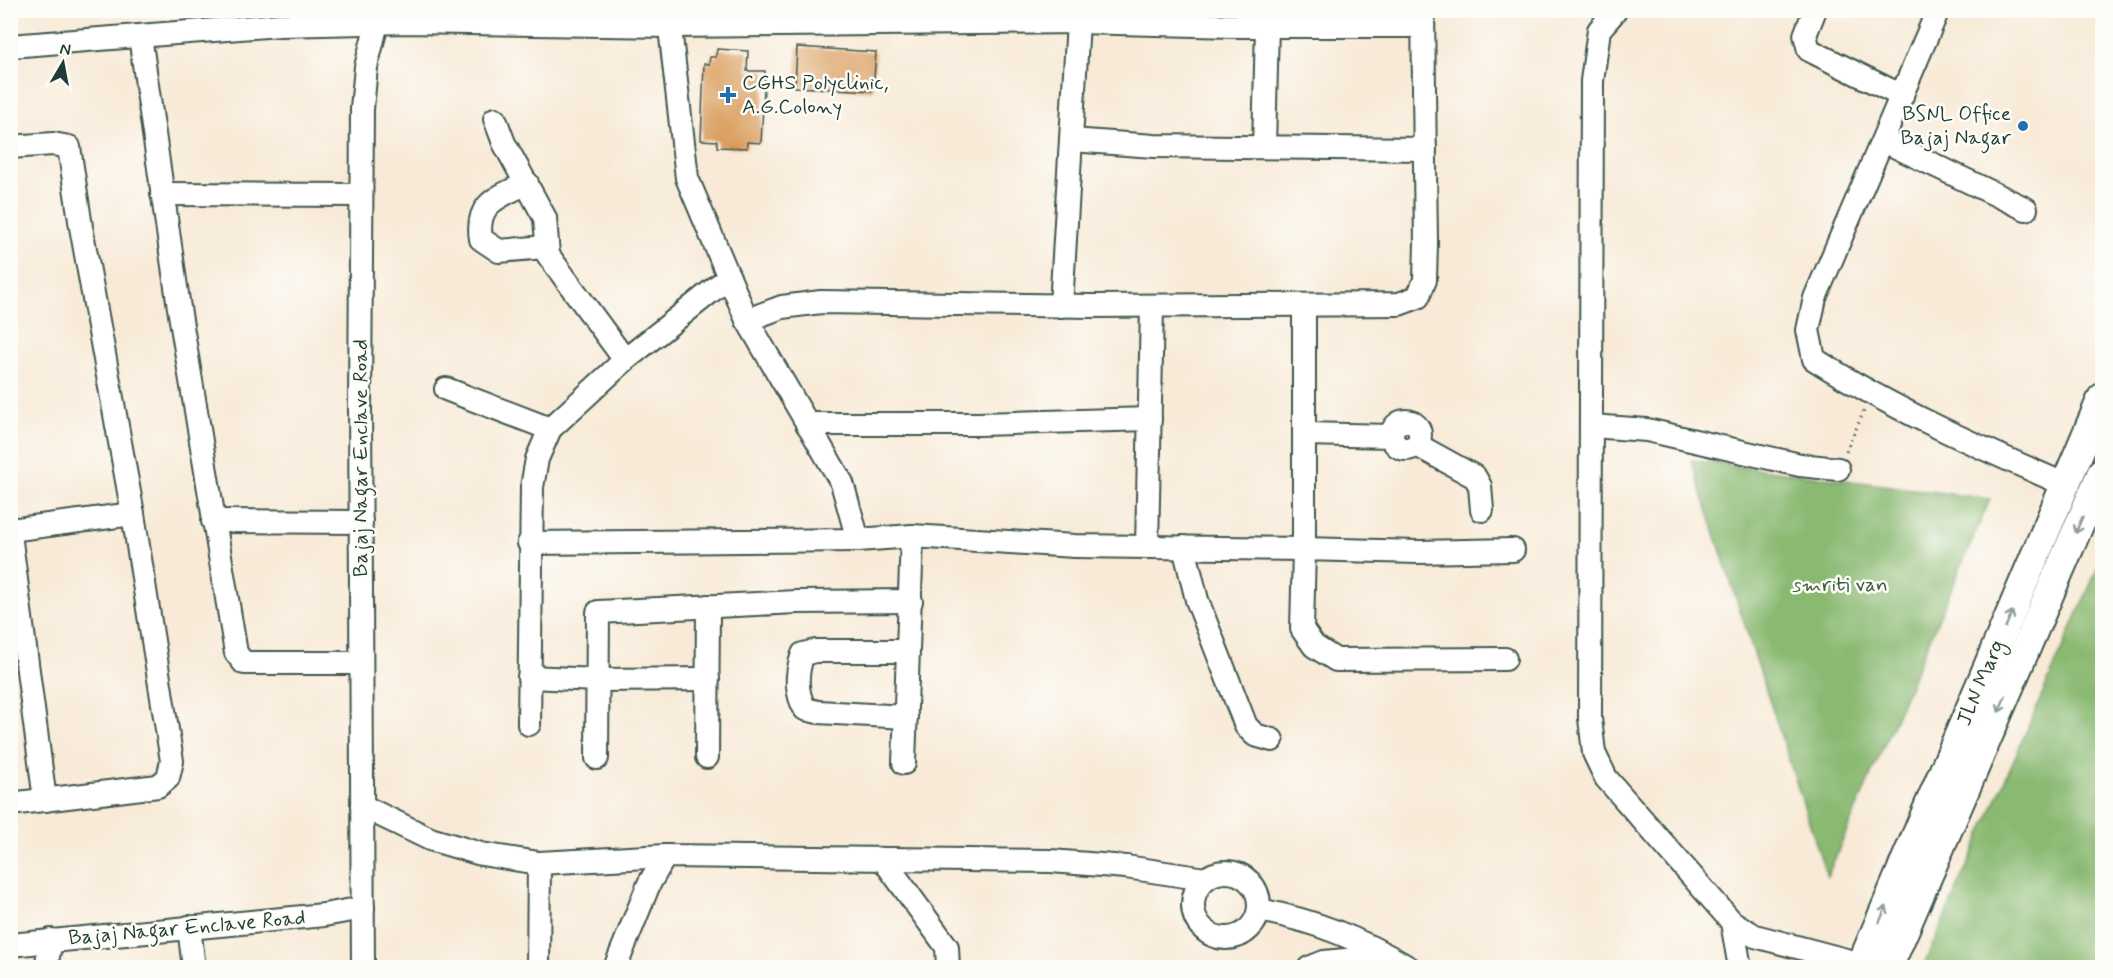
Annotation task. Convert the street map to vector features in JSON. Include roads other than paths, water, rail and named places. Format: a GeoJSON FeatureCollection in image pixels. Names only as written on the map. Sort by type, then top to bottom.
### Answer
{"type":"FeatureCollection","features":[{"type":"Feature","properties":{"kind":"main road","name":"JLN Marg"},"geometry":{"type":"LineString","coordinates":[[1869,966],[2103,398]]}},
{"type":"Feature","properties":{"kind":"main road","name":"JLN Marg"},"geometry":{"type":"LineString","coordinates":[[1869,966],[2103,472]]}},
{"type":"Feature","properties":{"kind":"street"},"geometry":{"type":"LineString","coordinates":[[1616,10],[1599,30],[1592,81],[1590,706],[1594,753],[1606,778],[1732,922],[1755,936],[1869,966]]}},
{"type":"Feature","properties":{"kind":"street"},"geometry":{"type":"LineString","coordinates":[[1815,10],[1805,35],[1809,50],[1902,96]]}},
{"type":"Feature","properties":{"kind":"street"},"geometry":{"type":"LineString","coordinates":[[1938,10],[1815,298],[1808,330],[1814,359],[1872,394],[1940,430],[2066,485]]}},
{"type":"Feature","properties":{"kind":"street"},"geometry":{"type":"LineString","coordinates":[[10,46],[408,16],[988,17],[1078,22],[1234,18],[1267,26],[1370,17],[1423,19],[1426,243],[1422,291],[1418,297],[1399,304],[1304,306],[1061,306],[821,302],[782,307],[747,320]]}},
{"type":"Feature","properties":{"kind":"street","name":"Bajaj Nagar Enclave Road"},"geometry":{"type":"LineString","coordinates":[[363,968],[362,109],[366,67],[378,17]]}},
{"type":"Feature","properties":{"kind":"street"},"geometry":{"type":"LineString","coordinates":[[668,18],[687,178],[747,320],[842,483],[858,540]]}},
{"type":"Feature","properties":{"kind":"street"},"geometry":{"type":"LineString","coordinates":[[1061,306],[1078,22]]}},
{"type":"Feature","properties":{"kind":"street"},"geometry":{"type":"LineString","coordinates":[[1264,147],[1267,26]]}},
{"type":"Feature","properties":{"kind":"street"},"geometry":{"type":"LineString","coordinates":[[140,36],[162,194],[233,642],[239,659],[244,663],[361,663]]}},
{"type":"Feature","properties":{"kind":"street"},"geometry":{"type":"LineString","coordinates":[[495,119],[504,143],[545,218],[545,247],[548,255],[625,360]]}},
{"type":"Feature","properties":{"kind":"street"},"geometry":{"type":"LineString","coordinates":[[1071,140],[1154,146],[1425,149]]}},
{"type":"Feature","properties":{"kind":"street"},"geometry":{"type":"LineString","coordinates":[[1884,141],[2026,209]]}},
{"type":"Feature","properties":{"kind":"street"},"geometry":{"type":"LineString","coordinates":[[10,147],[53,144],[69,147],[81,227],[133,514],[171,771],[168,778],[158,786],[10,804]]}},
{"type":"Feature","properties":{"kind":"street"},"geometry":{"type":"LineString","coordinates":[[527,183],[491,201],[481,214],[481,239],[499,251],[545,247]]}},
{"type":"Feature","properties":{"kind":"street"},"geometry":{"type":"LineString","coordinates":[[162,194],[361,195]]}},
{"type":"Feature","properties":{"kind":"street"},"geometry":{"type":"LineString","coordinates":[[528,724],[529,543],[532,487],[537,459],[550,429],[625,360],[729,277]]}},
{"type":"Feature","properties":{"kind":"street"},"geometry":{"type":"LineString","coordinates":[[1147,547],[1152,306]]}},
{"type":"Feature","properties":{"kind":"street"},"geometry":{"type":"LineString","coordinates":[[1304,306],[1302,629],[1314,646],[1336,660],[1505,659]]}},
{"type":"Feature","properties":{"kind":"street"},"geometry":{"type":"LineString","coordinates":[[446,389],[550,429]]}},
{"type":"Feature","properties":{"kind":"street"},"geometry":{"type":"LineString","coordinates":[[807,424],[978,424],[1150,419]]}},
{"type":"Feature","properties":{"kind":"street"},"geometry":{"type":"LineString","coordinates":[[1591,426],[1647,430],[1800,465],[1838,470]]}},
{"type":"Feature","properties":{"kind":"street"},"geometry":{"type":"LineString","coordinates":[[1304,434],[1392,436],[1394,442],[1404,449],[1417,445],[1475,477],[1480,486],[1482,510]]}},
{"type":"Feature","properties":{"kind":"street"},"geometry":{"type":"LineString","coordinates":[[45,800],[10,532],[133,514]]}},
{"type":"Feature","properties":{"kind":"street"},"geometry":{"type":"LineString","coordinates":[[213,522],[361,522]]}},
{"type":"Feature","properties":{"kind":"street"},"geometry":{"type":"LineString","coordinates":[[529,543],[858,540],[912,536],[1075,546],[1418,552],[1513,550]]}},
{"type":"Feature","properties":{"kind":"street"},"geometry":{"type":"LineString","coordinates":[[904,764],[912,536]]}},
{"type":"Feature","properties":{"kind":"street"},"geometry":{"type":"LineString","coordinates":[[1184,547],[1197,600],[1246,726],[1255,735],[1272,740]]}},
{"type":"Feature","properties":{"kind":"street"},"geometry":{"type":"LineString","coordinates":[[597,758],[598,612],[708,606],[911,601]]}},
{"type":"Feature","properties":{"kind":"street"},"geometry":{"type":"LineString","coordinates":[[707,757],[708,606]]}},
{"type":"Feature","properties":{"kind":"street"},"geometry":{"type":"LineString","coordinates":[[906,717],[818,712],[805,709],[799,698],[797,683],[803,654],[815,651],[908,651]]}},
{"type":"Feature","properties":{"kind":"street"},"geometry":{"type":"LineString","coordinates":[[529,677],[598,680],[708,679]]}},
{"type":"Feature","properties":{"kind":"street"},"geometry":{"type":"LineString","coordinates":[[362,806],[430,839],[481,854],[539,863],[664,856],[1051,861],[1126,867],[1205,879]]}},
{"type":"Feature","properties":{"kind":"street"},"geometry":{"type":"LineString","coordinates":[[615,968],[649,884],[664,856]]}},
{"type":"Feature","properties":{"kind":"street"},"geometry":{"type":"LineString","coordinates":[[883,860],[947,947],[948,968]]}},
{"type":"Feature","properties":{"kind":"street"},"geometry":{"type":"LineString","coordinates":[[538,968],[539,863]]}},
{"type":"Feature","properties":{"kind":"street"},"geometry":{"type":"LineString","coordinates":[[1226,872],[1248,879],[1255,888],[1259,910],[1249,928],[1231,937],[1210,933],[1196,918],[1194,908],[1198,887],[1205,879],[1226,872]]}},
{"type":"Feature","properties":{"kind":"street","name":"Bajaj Nagar Enclave Road"},"geometry":{"type":"LineString","coordinates":[[10,945],[324,915],[363,908]]}},
{"type":"Feature","properties":{"kind":"street"},"geometry":{"type":"LineString","coordinates":[[1259,910],[1305,919],[1360,940],[1408,968]]}},
{"type":"Feature","properties":{"kind":"street"},"geometry":{"type":"LineString","coordinates":[[1732,922],[1740,968]]}},
{"type":"Feature","properties":{"kind":"street"},"geometry":{"type":"LineString","coordinates":[[189,927],[194,968]]}},
{"type":"Feature","properties":{"kind":"street"},"geometry":{"type":"LineString","coordinates":[[46,968],[51,940]]}},
{"type":"Feature","properties":{"kind":"street"},"geometry":{"type":"LineString","coordinates":[[1309,968],[1324,962],[1388,956]]}},
{"type":"Feature","properties":{"kind":"place","name":"CGHS Polyclinic, A.G.Colony"},"geometry":{"type":"Point","coordinates":[728,95]}},
{"type":"Feature","properties":{"kind":"place","name":"BSNL Office Bajaj Nagar"},"geometry":{"type":"Point","coordinates":[2023,126]}},
{"type":"Feature","properties":{"kind":"park label","name":"smriti van"},"geometry":{"type":"Point","coordinates":[1840,585]}}]}
